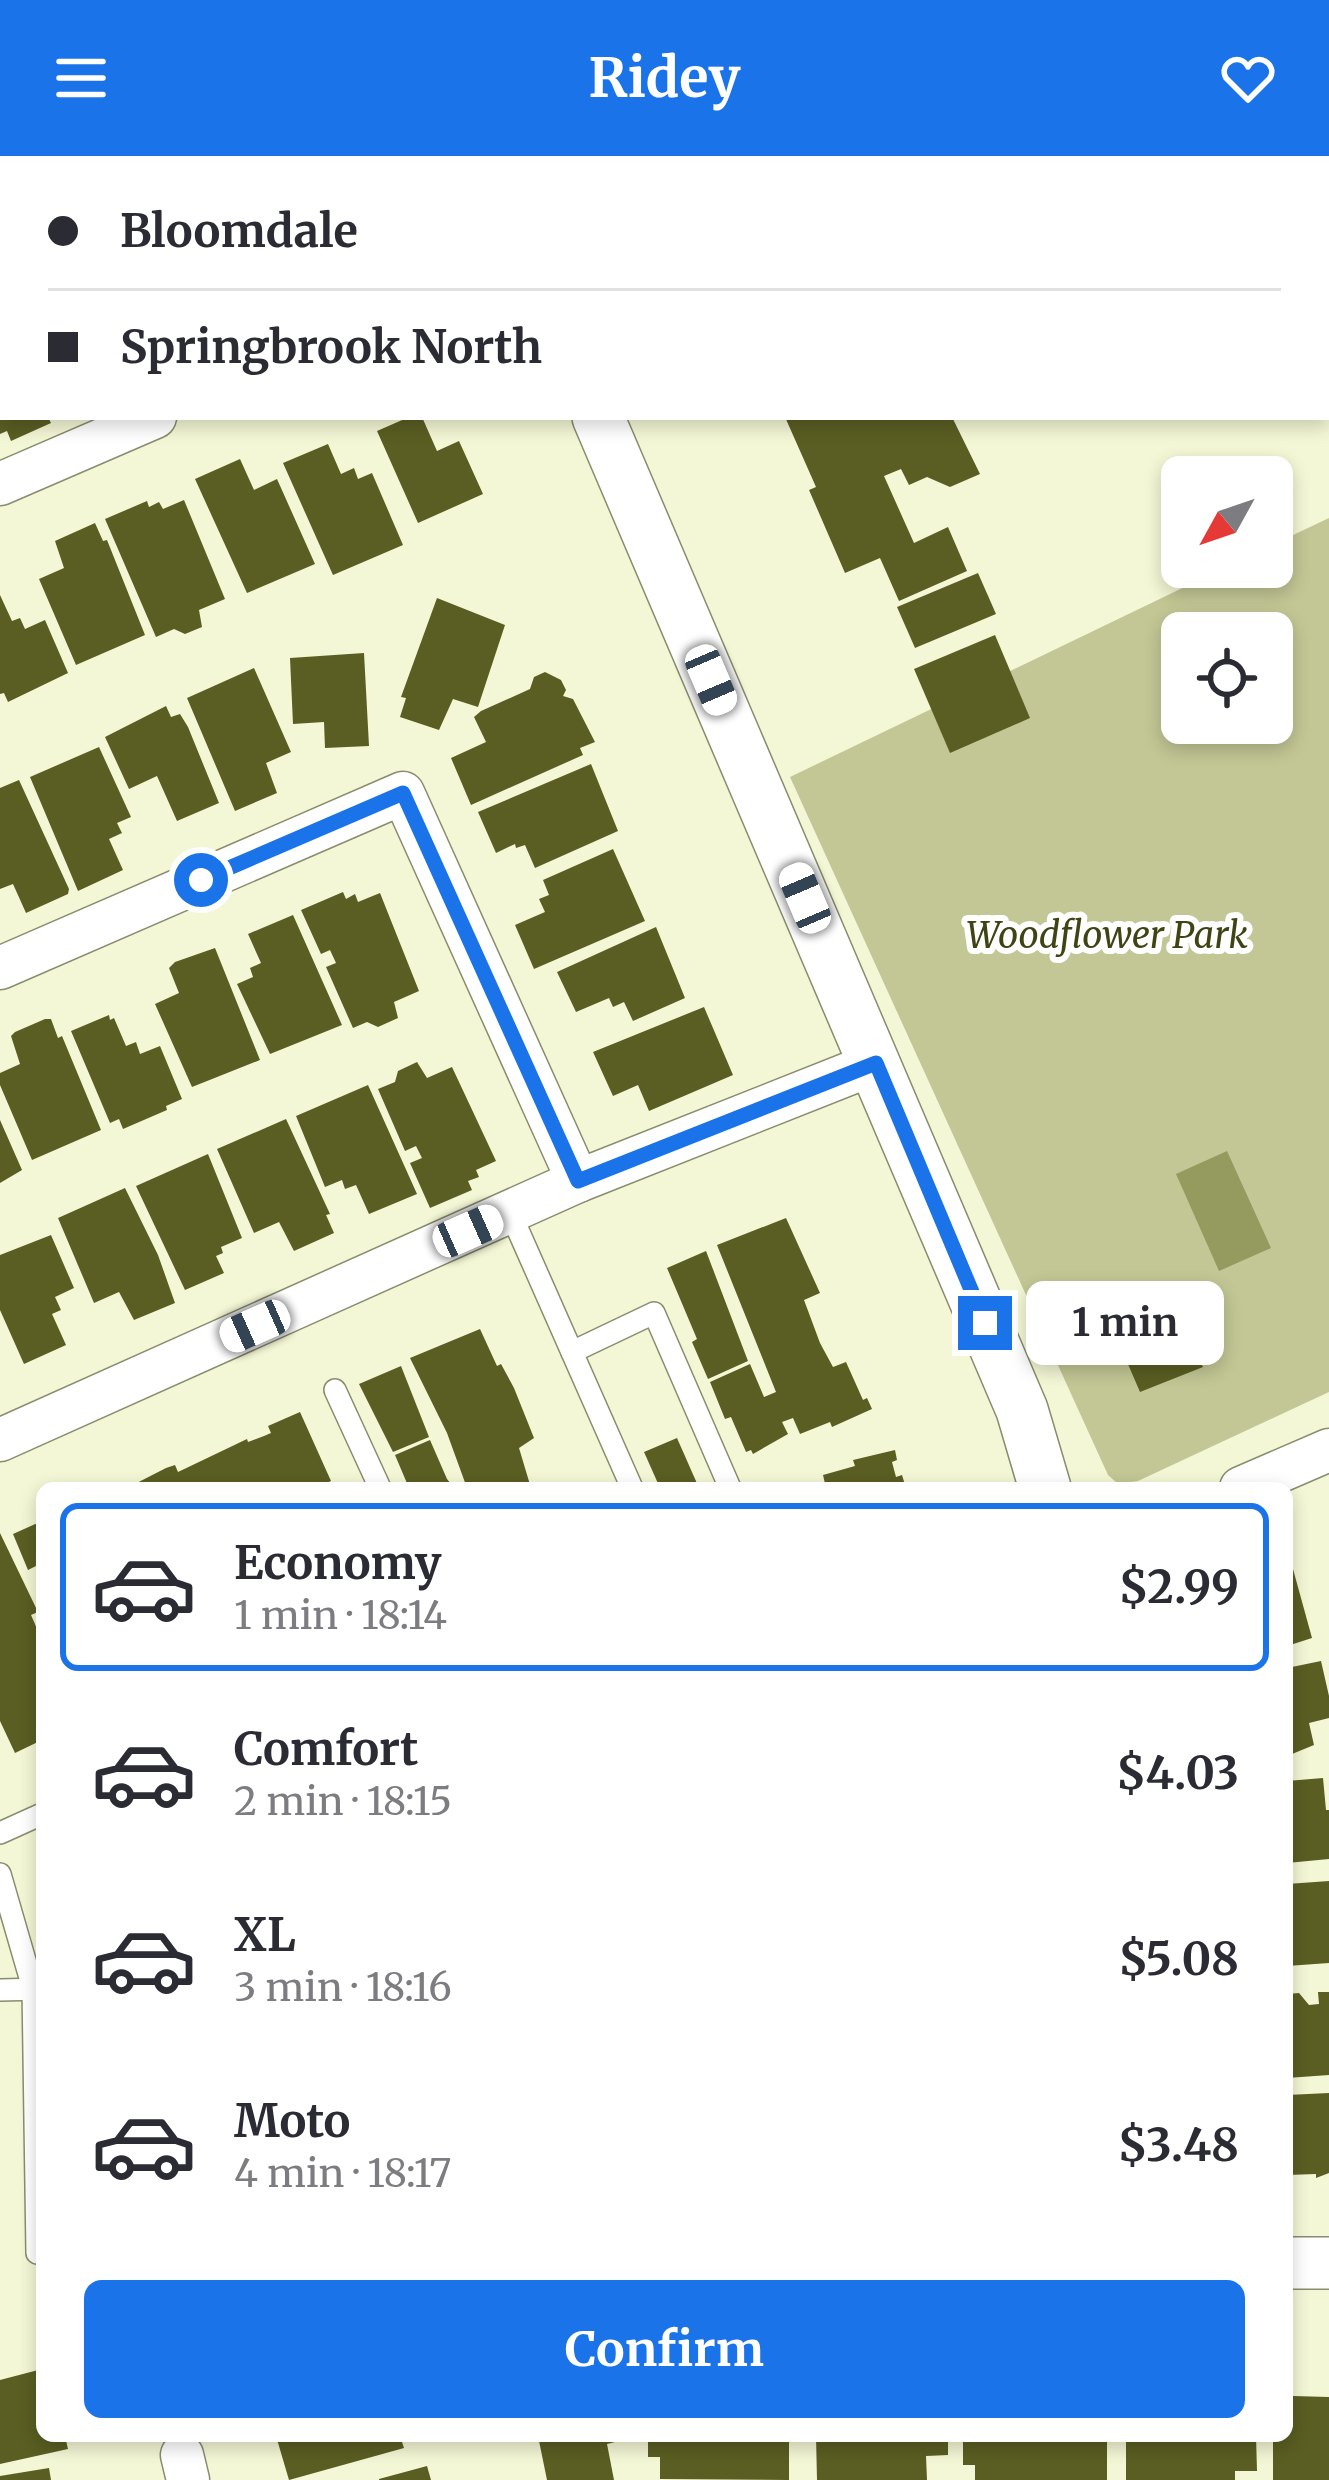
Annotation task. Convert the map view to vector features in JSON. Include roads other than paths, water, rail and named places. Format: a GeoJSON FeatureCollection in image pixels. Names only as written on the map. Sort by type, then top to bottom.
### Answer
{"type":"FeatureCollection","features":[{"type":"Feature","properties":{"kind":"street"},"geometry":{"type":"LineString","coordinates":[[0,484],[147,420]]}},
{"type":"Feature","properties":{"kind":"street"},"geometry":{"type":"LineString","coordinates":[[599,420],[1022,1410],[1043,1482]]}},
{"type":"Feature","properties":{"kind":"street"},"geometry":{"type":"LineString","coordinates":[[0,968],[403,793],[578,1181]]}},
{"type":"Feature","properties":{"kind":"street"},"geometry":{"type":"LineString","coordinates":[[0,1440],[578,1181],[876,1063]]}},
{"type":"Feature","properties":{"kind":"street"},"geometry":{"type":"LineString","coordinates":[[1255,1482],[1329,1451]]}},
{"type":"Feature","properties":{"kind":"street"},"geometry":{"type":"LineString","coordinates":[[1293,2263],[1329,2264]]}},
{"type":"Feature","properties":{"kind":"lane"},"geometry":{"type":"LineString","coordinates":[[510,1212],[629,1482]]}},
{"type":"Feature","properties":{"kind":"lane"},"geometry":{"type":"LineString","coordinates":[[572,1352],[654,1313],[727,1482]]}},
{"type":"Feature","properties":{"kind":"lane"},"geometry":{"type":"LineString","coordinates":[[335,1390],[377,1482]]}},
{"type":"Feature","properties":{"kind":"lane"},"geometry":{"type":"LineString","coordinates":[[0,1833],[36,1817]]}},
{"type":"Feature","properties":{"kind":"lane"},"geometry":{"type":"LineString","coordinates":[[0,1874],[36,1982]]}},
{"type":"Feature","properties":{"kind":"lane"},"geometry":{"type":"LineString","coordinates":[[0,1990],[36,1988]]}},
{"type":"Feature","properties":{"kind":"park label","name":"Woodflower Park"},"geometry":{"type":"Point","coordinates":[1107,935]}}]}
